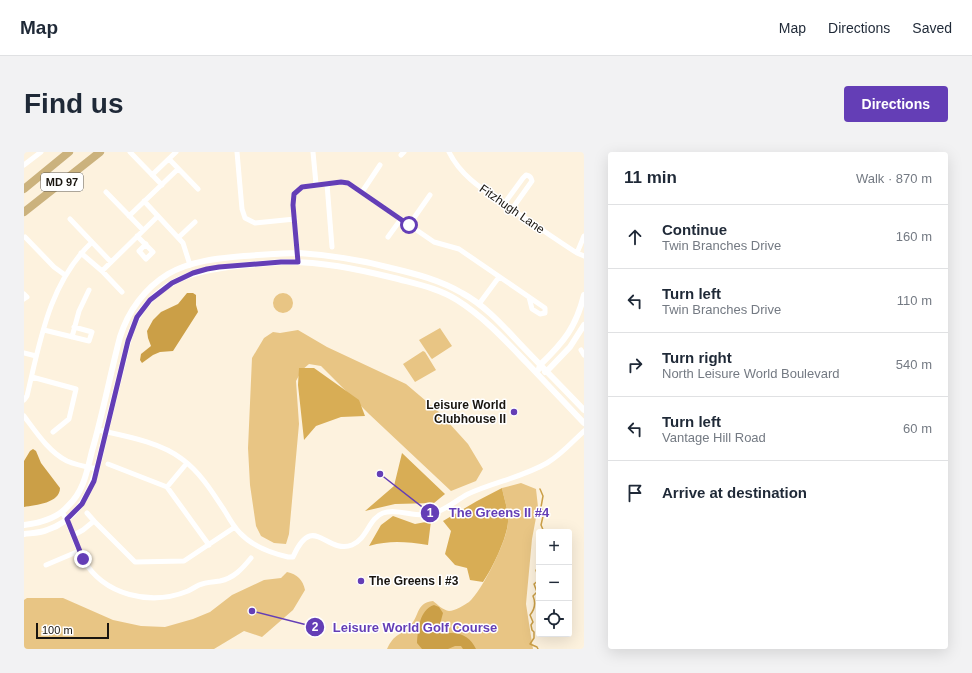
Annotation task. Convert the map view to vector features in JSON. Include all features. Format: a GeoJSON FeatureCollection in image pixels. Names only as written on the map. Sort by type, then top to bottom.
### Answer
{"type":"FeatureCollection","features":[{"type":"Feature","properties":{"kind":"main road","name":"MD 97"},"geometry":{"type":"LineString","coordinates":[[24,189],[70,152]]}},
{"type":"Feature","properties":{"kind":"main road","name":"MD 97"},"geometry":{"type":"LineString","coordinates":[[24,212],[100,152]]}},
{"type":"Feature","properties":{"kind":"street"},"geometry":{"type":"LineString","coordinates":[[24,166],[41,152]]}},
{"type":"Feature","properties":{"kind":"street"},"geometry":{"type":"LineString","coordinates":[[130,152],[162,185]]}},
{"type":"Feature","properties":{"kind":"street"},"geometry":{"type":"LineString","coordinates":[[152,175],[176,152]]}},
{"type":"Feature","properties":{"kind":"street"},"geometry":{"type":"LineString","coordinates":[[237,152],[242,209],[245,218],[255,223],[295,219]]}},
{"type":"Feature","properties":{"kind":"street"},"geometry":{"type":"LineString","coordinates":[[312,152],[316,184]]}},
{"type":"Feature","properties":{"kind":"street","name":"Fitzhugh Lane"},"geometry":{"type":"LineString","coordinates":[[449,152],[464,175],[483,190],[577,253],[584,256]]}},
{"type":"Feature","properties":{"kind":"street"},"geometry":{"type":"LineString","coordinates":[[169,159],[198,189]]}},
{"type":"Feature","properties":{"kind":"street"},"geometry":{"type":"LineString","coordinates":[[362,192],[380,165]]}},
{"type":"Feature","properties":{"kind":"street"},"geometry":{"type":"LineString","coordinates":[[129,216],[178,169]]}},
{"type":"Feature","properties":{"kind":"street"},"geometry":{"type":"LineString","coordinates":[[504,204],[523,178],[526,175],[529,176],[532,181],[512,209]]}},
{"type":"Feature","properties":{"kind":"street"},"geometry":{"type":"LineString","coordinates":[[298,262],[293,205],[294,194],[302,187],[316,184],[341,182],[348,183],[434,242],[459,249],[529,297]]}},
{"type":"Feature","properties":{"kind":"street"},"geometry":{"type":"LineString","coordinates":[[327,184],[332,247]]}},
{"type":"Feature","properties":{"kind":"street"},"geometry":{"type":"LineString","coordinates":[[106,192],[143,230]]}},
{"type":"Feature","properties":{"kind":"street"},"geometry":{"type":"LineString","coordinates":[[409,225],[430,195]]}},
{"type":"Feature","properties":{"kind":"street"},"geometry":{"type":"LineString","coordinates":[[144,202],[179,237],[186,249],[190,265]]}},
{"type":"Feature","properties":{"kind":"street"},"geometry":{"type":"LineString","coordinates":[[102,271],[158,216]]}},
{"type":"Feature","properties":{"kind":"street"},"geometry":{"type":"LineString","coordinates":[[70,219],[111,262]]}},
{"type":"Feature","properties":{"kind":"street"},"geometry":{"type":"LineString","coordinates":[[388,236],[400,219]]}},
{"type":"Feature","properties":{"kind":"street"},"geometry":{"type":"LineString","coordinates":[[179,237],[195,222]]}},
{"type":"Feature","properties":{"kind":"street"},"geometry":{"type":"LineString","coordinates":[[137,236],[146,244]]}},
{"type":"Feature","properties":{"kind":"street"},"geometry":{"type":"LineString","coordinates":[[577,253],[584,236]]}},
{"type":"Feature","properties":{"kind":"street"},"geometry":{"type":"LineString","coordinates":[[25,237],[54,267],[65,275]]}},
{"type":"Feature","properties":{"kind":"street"},"geometry":{"type":"LineString","coordinates":[[24,400],[27,396],[50,306],[65,275],[81,253],[92,242]]}},
{"type":"Feature","properties":{"kind":"street"},"geometry":{"type":"LineString","coordinates":[[81,253],[102,271],[122,292]]}},
{"type":"Feature","properties":{"kind":"street"},"geometry":{"type":"LineString","coordinates":[[24,525],[46,520],[62,512],[79,494],[84,482],[98,430],[118,344],[124,325],[143,296],[155,284],[168,274],[190,265],[232,257],[297,253],[352,259],[428,277],[464,294],[491,314],[584,410]]}},
{"type":"Feature","properties":{"kind":"street"},"geometry":{"type":"LineString","coordinates":[[24,534],[46,531],[58,525],[67,519],[82,504],[94,481],[132,330],[142,310],[153,298],[172,283],[188,275],[207,269],[281,262],[326,265],[374,273],[425,286],[450,296],[486,321],[584,423]]}},
{"type":"Feature","properties":{"kind":"street"},"geometry":{"type":"LineString","coordinates":[[479,304],[499,277]]}},
{"type":"Feature","properties":{"kind":"street"},"geometry":{"type":"LineString","coordinates":[[72,337],[79,311],[89,290]]}},
{"type":"Feature","properties":{"kind":"street"},"geometry":{"type":"LineString","coordinates":[[24,294],[27,297],[24,299]]}},
{"type":"Feature","properties":{"kind":"street"},"geometry":{"type":"LineString","coordinates":[[538,374],[540,365],[561,344],[575,322],[582,308],[584,294]]}},
{"type":"Feature","properties":{"kind":"street"},"geometry":{"type":"LineString","coordinates":[[538,374],[547,371],[570,347],[584,325]]}},
{"type":"Feature","properties":{"kind":"street"},"geometry":{"type":"LineString","coordinates":[[44,330],[89,341],[92,332],[74,327]]}},
{"type":"Feature","properties":{"kind":"street"},"geometry":{"type":"LineString","coordinates":[[24,353],[36,356]]}},
{"type":"Feature","properties":{"kind":"street"},"geometry":{"type":"LineString","coordinates":[[32,377],[76,389],[69,419],[53,432]]}},
{"type":"Feature","properties":{"kind":"street"},"geometry":{"type":"LineString","coordinates":[[24,416],[46,444],[56,454],[67,461],[97,470]]}},
{"type":"Feature","properties":{"kind":"street"},"geometry":{"type":"LineString","coordinates":[[98,430],[169,450],[187,463],[206,484],[235,527],[244,536],[255,545],[288,557],[293,557],[300,542],[309,536],[318,536],[342,546],[353,544],[360,540],[375,519],[383,513],[390,512],[423,516],[441,511],[458,498],[547,463],[559,455],[584,431]]}},
{"type":"Feature","properties":{"kind":"street"},"geometry":{"type":"LineString","coordinates":[[167,487],[187,463]]}},
{"type":"Feature","properties":{"kind":"street"},"geometry":{"type":"LineString","coordinates":[[108,464],[167,487],[208,545]]}},
{"type":"Feature","properties":{"kind":"street"},"geometry":{"type":"LineString","coordinates":[[62,512],[67,519],[79,550],[92,572],[110,586],[130,595],[152,598],[182,593],[206,582],[231,577],[240,571],[251,558]]}},
{"type":"Feature","properties":{"kind":"street"},"geometry":{"type":"LineString","coordinates":[[87,513],[135,562],[184,561],[235,527]]}},
{"type":"Feature","properties":{"kind":"street"},"geometry":{"type":"LineString","coordinates":[[74,535],[94,521]]}},
{"type":"Feature","properties":{"kind":"street"},"geometry":{"type":"LineString","coordinates":[[46,564],[79,550]]}},
{"type":"Feature","properties":{"kind":"shaded area"},"geometry":{"type":"Polygon","coordinates":[[[187,293],[193,293],[196,295],[198,312],[173,351],[160,352],[142,363],[140,360],[141,354],[151,346],[147,331],[153,320],[161,312],[178,304],[187,293]]]}},
{"type":"Feature","properties":{"kind":"shaded area"},"geometry":{"type":"Polygon","coordinates":[[[283,293],[290,296],[293,303],[290,310],[283,313],[276,310],[273,303],[276,296],[283,293]]]}},
{"type":"Feature","properties":{"kind":"shaded area"},"geometry":{"type":"Polygon","coordinates":[[[440,328],[452,346],[432,359],[419,340],[440,328]]]}},
{"type":"Feature","properties":{"kind":"shaded area"},"geometry":{"type":"Polygon","coordinates":[[[298,330],[327,347],[406,384],[439,412],[468,444],[483,469],[476,481],[451,491],[369,414],[321,366],[309,364],[302,370],[296,381],[299,424],[289,534],[286,544],[274,543],[261,536],[256,526],[250,485],[248,448],[252,358],[264,338],[273,332],[280,333],[298,330]]]}},
{"type":"Feature","properties":{"kind":"shaded area"},"geometry":{"type":"Polygon","coordinates":[[[423,351],[436,370],[415,382],[403,364],[423,351]]]}},
{"type":"Feature","properties":{"kind":"shaded area"},"geometry":{"type":"Polygon","coordinates":[[[299,368],[314,368],[359,400],[365,416],[341,417],[316,426],[304,440],[298,385],[299,368]]]}},
{"type":"Feature","properties":{"kind":"shaded area"},"geometry":{"type":"Polygon","coordinates":[[[33,449],[36,451],[41,463],[60,488],[59,493],[52,500],[41,504],[24,507],[24,461],[33,449]]]}},
{"type":"Feature","properties":{"kind":"shaded area"},"geometry":{"type":"Polygon","coordinates":[[[402,453],[445,494],[434,503],[395,504],[365,511],[394,486],[402,453]]]}},
{"type":"Feature","properties":{"kind":"shaded area"},"geometry":{"type":"Polygon","coordinates":[[[521,483],[536,489],[538,507],[532,539],[526,604],[533,649],[387,649],[395,638],[409,627],[423,604],[433,601],[445,610],[451,611],[469,602],[474,596],[481,587],[499,552],[507,530],[508,514],[502,488],[521,483]]]}},
{"type":"Feature","properties":{"kind":"shaded area"},"geometry":{"type":"Polygon","coordinates":[[[502,488],[507,509],[508,522],[502,545],[495,562],[483,582],[470,580],[467,568],[455,565],[445,554],[451,531],[443,521],[502,488]]]}},
{"type":"Feature","properties":{"kind":"shaded area"},"geometry":{"type":"Polygon","coordinates":[[[393,516],[415,524],[431,521],[428,545],[398,542],[369,546],[381,525],[393,516]]]}},
{"type":"Feature","properties":{"kind":"shaded area"},"geometry":{"type":"Polygon","coordinates":[[[287,572],[294,574],[299,578],[303,583],[305,590],[293,610],[262,637],[244,631],[214,649],[24,649],[24,600],[27,598],[63,598],[113,620],[141,626],[165,627],[193,619],[210,612],[232,595],[264,580],[281,578],[287,572]]]}},
{"type":"Feature","properties":{"kind":"shaded area"},"geometry":{"type":"Polygon","coordinates":[[[434,605],[439,607],[443,613],[439,628],[440,632],[466,636],[476,649],[463,649],[461,646],[455,646],[448,649],[422,649],[417,643],[420,621],[425,611],[434,605]]]}},
{"type":"Feature","properties":{"kind":"waterway"},"geometry":{"type":"LineString","coordinates":[[540,489],[543,496],[541,507],[544,512],[541,525],[543,529]]}},
{"type":"Feature","properties":{"kind":"waterway"},"geometry":{"type":"LineString","coordinates":[[536,582],[534,584],[536,589]]}},
{"type":"Feature","properties":{"kind":"waterway"},"geometry":{"type":"LineString","coordinates":[[536,593],[533,596],[534,606],[530,615],[533,622],[531,625],[534,632],[534,638],[530,644],[538,649]]}},
{"type":"Feature","properties":{"kind":"place","name":"Leisure World Clubhouse II"},"geometry":{"type":"Point","coordinates":[514,412]}},
{"type":"Feature","properties":{"kind":"place","name":"The Greens II #4"},"geometry":{"type":"Point","coordinates":[380,474]}},
{"type":"Feature","properties":{"kind":"place","name":"The Greens I #3"},"geometry":{"type":"Point","coordinates":[361,581]}},
{"type":"Feature","properties":{"kind":"place","name":"Leisure World Golf Course"},"geometry":{"type":"Point","coordinates":[252,611]}},
{"type":"Feature","properties":{"kind":"route"},"geometry":{"type":"LineString","coordinates":[[83,559],[67,519],[82,504],[94,481],[128,341],[137,317],[150,300],[172,283],[183,277],[207,269],[281,262],[298,262],[293,205],[294,194],[302,187],[316,184],[341,182],[348,183],[409,225]]}}]}
